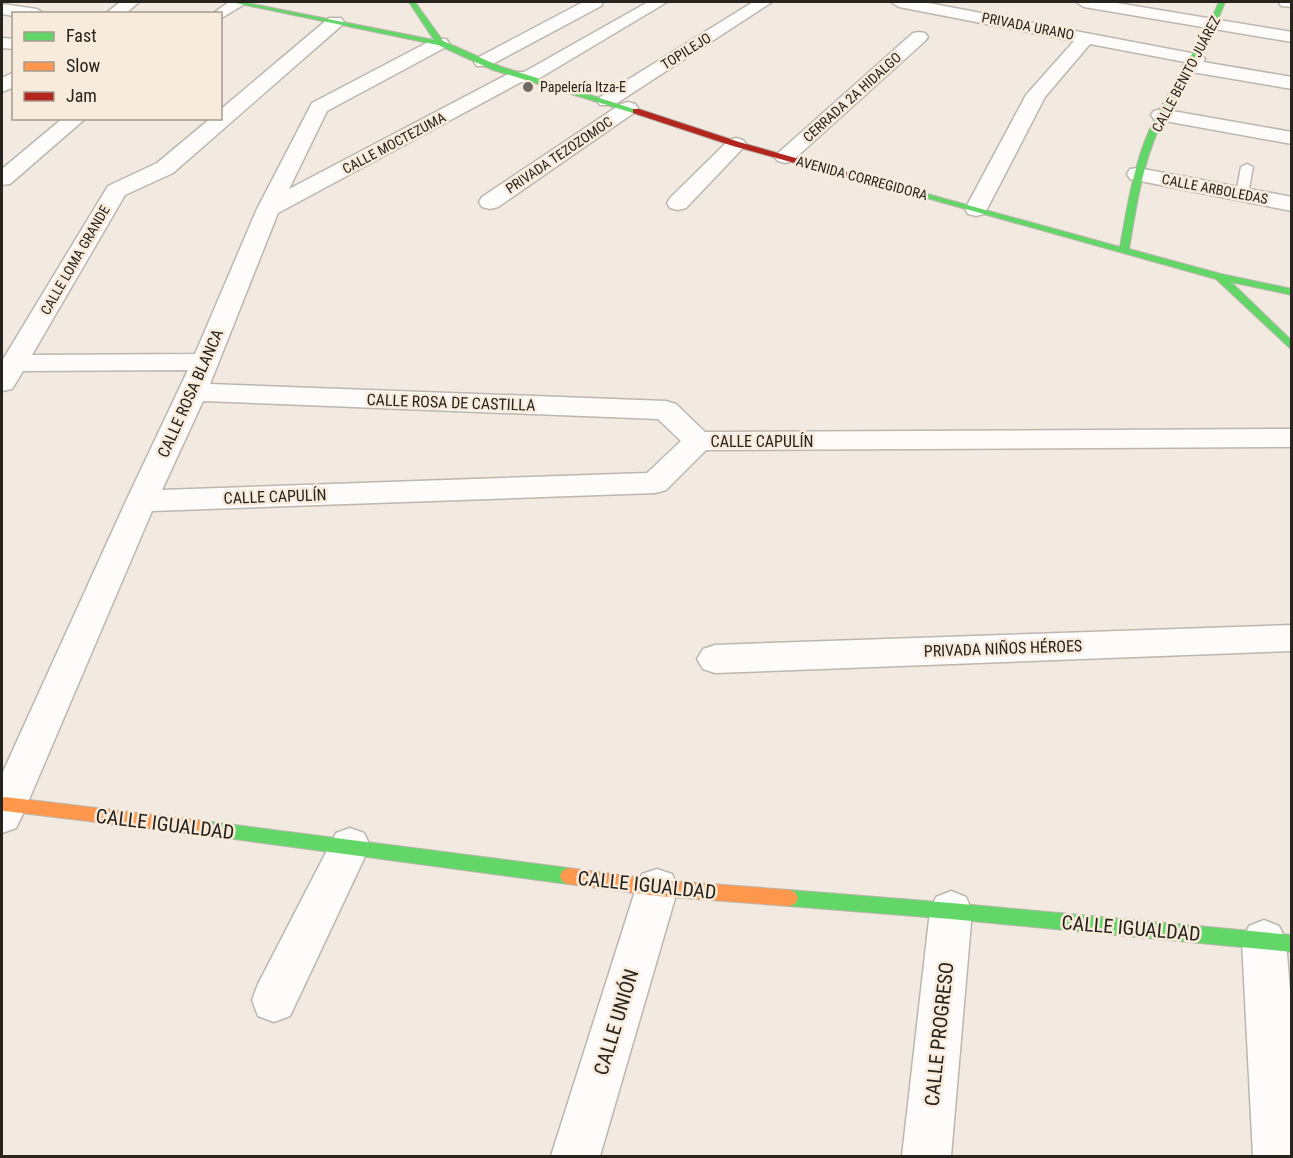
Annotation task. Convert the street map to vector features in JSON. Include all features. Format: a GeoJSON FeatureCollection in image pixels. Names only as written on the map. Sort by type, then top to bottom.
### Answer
{"type":"FeatureCollection","features":[{"type":"Feature","properties":{"kind":"main road","name":"AVENIDA CORREGIDORA"},"geometry":{"type":"LineString","coordinates":[[237,2],[440,43],[523,77],[607,101],[736,144],[1220,278],[1292,292]]}},
{"type":"Feature","properties":{"kind":"main road"},"geometry":{"type":"LineString","coordinates":[[412,2],[440,43]]}},
{"type":"Feature","properties":{"kind":"main road","name":"CALLE BENITO JUÁREZ"},"geometry":{"type":"LineString","coordinates":[[1124,251],[1138,174],[1161,115],[1214,25],[1222,2]]}},
{"type":"Feature","properties":{"kind":"main road"},"geometry":{"type":"LineString","coordinates":[[1220,278],[1292,347]]}},
{"type":"Feature","properties":{"kind":"main road","name":"CALLE IGUALDAD"},"geometry":{"type":"LineString","coordinates":[[3,810],[350,846],[657,888],[951,911],[1278,942]]}},
{"type":"Feature","properties":{"kind":"street"},"geometry":{"type":"LineString","coordinates":[[116,12],[131,2]]}},
{"type":"Feature","properties":{"kind":"street"},"geometry":{"type":"LineString","coordinates":[[222,13],[237,2]]}},
{"type":"Feature","properties":{"kind":"street"},"geometry":{"type":"LineString","coordinates":[[483,62],[595,2]]}},
{"type":"Feature","properties":{"kind":"street","name":"CALLE MOCTEZUMA"},"geometry":{"type":"LineString","coordinates":[[268,209],[523,77],[658,2]]}},
{"type":"Feature","properties":{"kind":"street","name":"TOPILEJO"},"geometry":{"type":"LineString","coordinates":[[607,101],[764,2]]}},
{"type":"Feature","properties":{"kind":"street","name":"PRIVADA URANO"},"geometry":{"type":"LineString","coordinates":[[899,2],[1087,37],[1292,83]]}},
{"type":"Feature","properties":{"kind":"street"},"geometry":{"type":"LineString","coordinates":[[1084,2],[1292,37]]}},
{"type":"Feature","properties":{"kind":"street"},"geometry":{"type":"LineString","coordinates":[[2,9],[23,12]]}},
{"type":"Feature","properties":{"kind":"street","name":"CALLE LOMA GRANDE"},"geometry":{"type":"LineString","coordinates":[[222,119],[335,22]]}},
{"type":"Feature","properties":{"kind":"street","name":"CERRADA 2A HIDALGO"},"geometry":{"type":"LineString","coordinates":[[785,156],[919,37]]}},
{"type":"Feature","properties":{"kind":"street"},"geometry":{"type":"LineString","coordinates":[[976,209],[1036,95],[1087,37]]}},
{"type":"Feature","properties":{"kind":"street","name":"CALLE ROSA BLANCA"},"geometry":{"type":"LineString","coordinates":[[3,810],[141,501],[193,392],[268,209],[319,107],[440,43]]}},
{"type":"Feature","properties":{"kind":"street","name":"PRIVADA TEZOZOMOC"},"geometry":{"type":"LineString","coordinates":[[490,202],[628,108]]}},
{"type":"Feature","properties":{"kind":"street"},"geometry":{"type":"LineString","coordinates":[[1161,115],[1292,138]]}},
{"type":"Feature","properties":{"kind":"street"},"geometry":{"type":"LineString","coordinates":[[2,179],[74,120]]}},
{"type":"Feature","properties":{"kind":"street","name":"CALLE LOMA GRANDE"},"geometry":{"type":"LineString","coordinates":[[8,373],[116,191],[165,168],[221,120]]}},
{"type":"Feature","properties":{"kind":"street"},"geometry":{"type":"LineString","coordinates":[[678,203],[736,144]]}},
{"type":"Feature","properties":{"kind":"street","name":"CALLE ARBOLEDAS"},"geometry":{"type":"LineString","coordinates":[[1138,174],[1292,204]]}},
{"type":"Feature","properties":{"kind":"street"},"geometry":{"type":"LineString","coordinates":[[8,373],[204,362]]}},
{"type":"Feature","properties":{"kind":"street","name":"CALLE ROSA DE CASTILLA"},"geometry":{"type":"LineString","coordinates":[[193,392],[666,410],[698,441]]}},
{"type":"Feature","properties":{"kind":"street","name":"CALLE CAPULÍN"},"geometry":{"type":"LineString","coordinates":[[141,501],[655,483],[698,441],[1292,438]]}},
{"type":"Feature","properties":{"kind":"street","name":"PRIVADA NIÑOS HÉROES"},"geometry":{"type":"LineString","coordinates":[[715,659],[1292,638]]}},
{"type":"Feature","properties":{"kind":"street"},"geometry":{"type":"LineString","coordinates":[[274,1000],[350,846]]}},
{"type":"Feature","properties":{"kind":"street","name":"CALLE UNIÓN"},"geometry":{"type":"LineString","coordinates":[[575,1156],[657,888]]}},
{"type":"Feature","properties":{"kind":"street","name":"CALLE PROGRESO"},"geometry":{"type":"LineString","coordinates":[[926,1156],[951,911]]}},
{"type":"Feature","properties":{"kind":"street"},"geometry":{"type":"LineString","coordinates":[[1278,942],[1278,1156]]}},
{"type":"Feature","properties":{"kind":"lane"},"geometry":{"type":"LineString","coordinates":[[1242,194],[1247,167]]}},
{"type":"Feature","properties":{"kind":"traffic: fast"},"geometry":{"type":"LineString","coordinates":[[234,2],[440,43],[496,68],[636,111]]}},
{"type":"Feature","properties":{"kind":"traffic: fast"},"geometry":{"type":"LineString","coordinates":[[412,2],[440,43]]}},
{"type":"Feature","properties":{"kind":"traffic: fast"},"geometry":{"type":"LineString","coordinates":[[1124,251],[1137,181],[1153,131],[1209,32],[1222,2]]}},
{"type":"Feature","properties":{"kind":"traffic: fast"},"geometry":{"type":"LineString","coordinates":[[910,192],[1220,277],[1292,292]]}},
{"type":"Feature","properties":{"kind":"traffic: fast"},"geometry":{"type":"LineString","coordinates":[[1220,277],[1292,347]]}},
{"type":"Feature","properties":{"kind":"traffic: fast"},"geometry":{"type":"LineString","coordinates":[[204,828],[568,876]]}},
{"type":"Feature","properties":{"kind":"traffic: fast"},"geometry":{"type":"LineString","coordinates":[[789,898],[951,911],[1292,944]]}},
{"type":"Feature","properties":{"kind":"traffic: slow"},"geometry":{"type":"LineString","coordinates":[[5,804],[204,828]]}},
{"type":"Feature","properties":{"kind":"traffic: slow"},"geometry":{"type":"LineString","coordinates":[[568,876],[657,888],[789,898]]}},
{"type":"Feature","properties":{"kind":"traffic: jam"},"geometry":{"type":"LineString","coordinates":[[636,111],[736,144],[910,192]]}},
{"type":"Feature","properties":{"kind":"place","name":"Papelería Itza-E"},"geometry":{"type":"Point","coordinates":[528,87]}}]}
